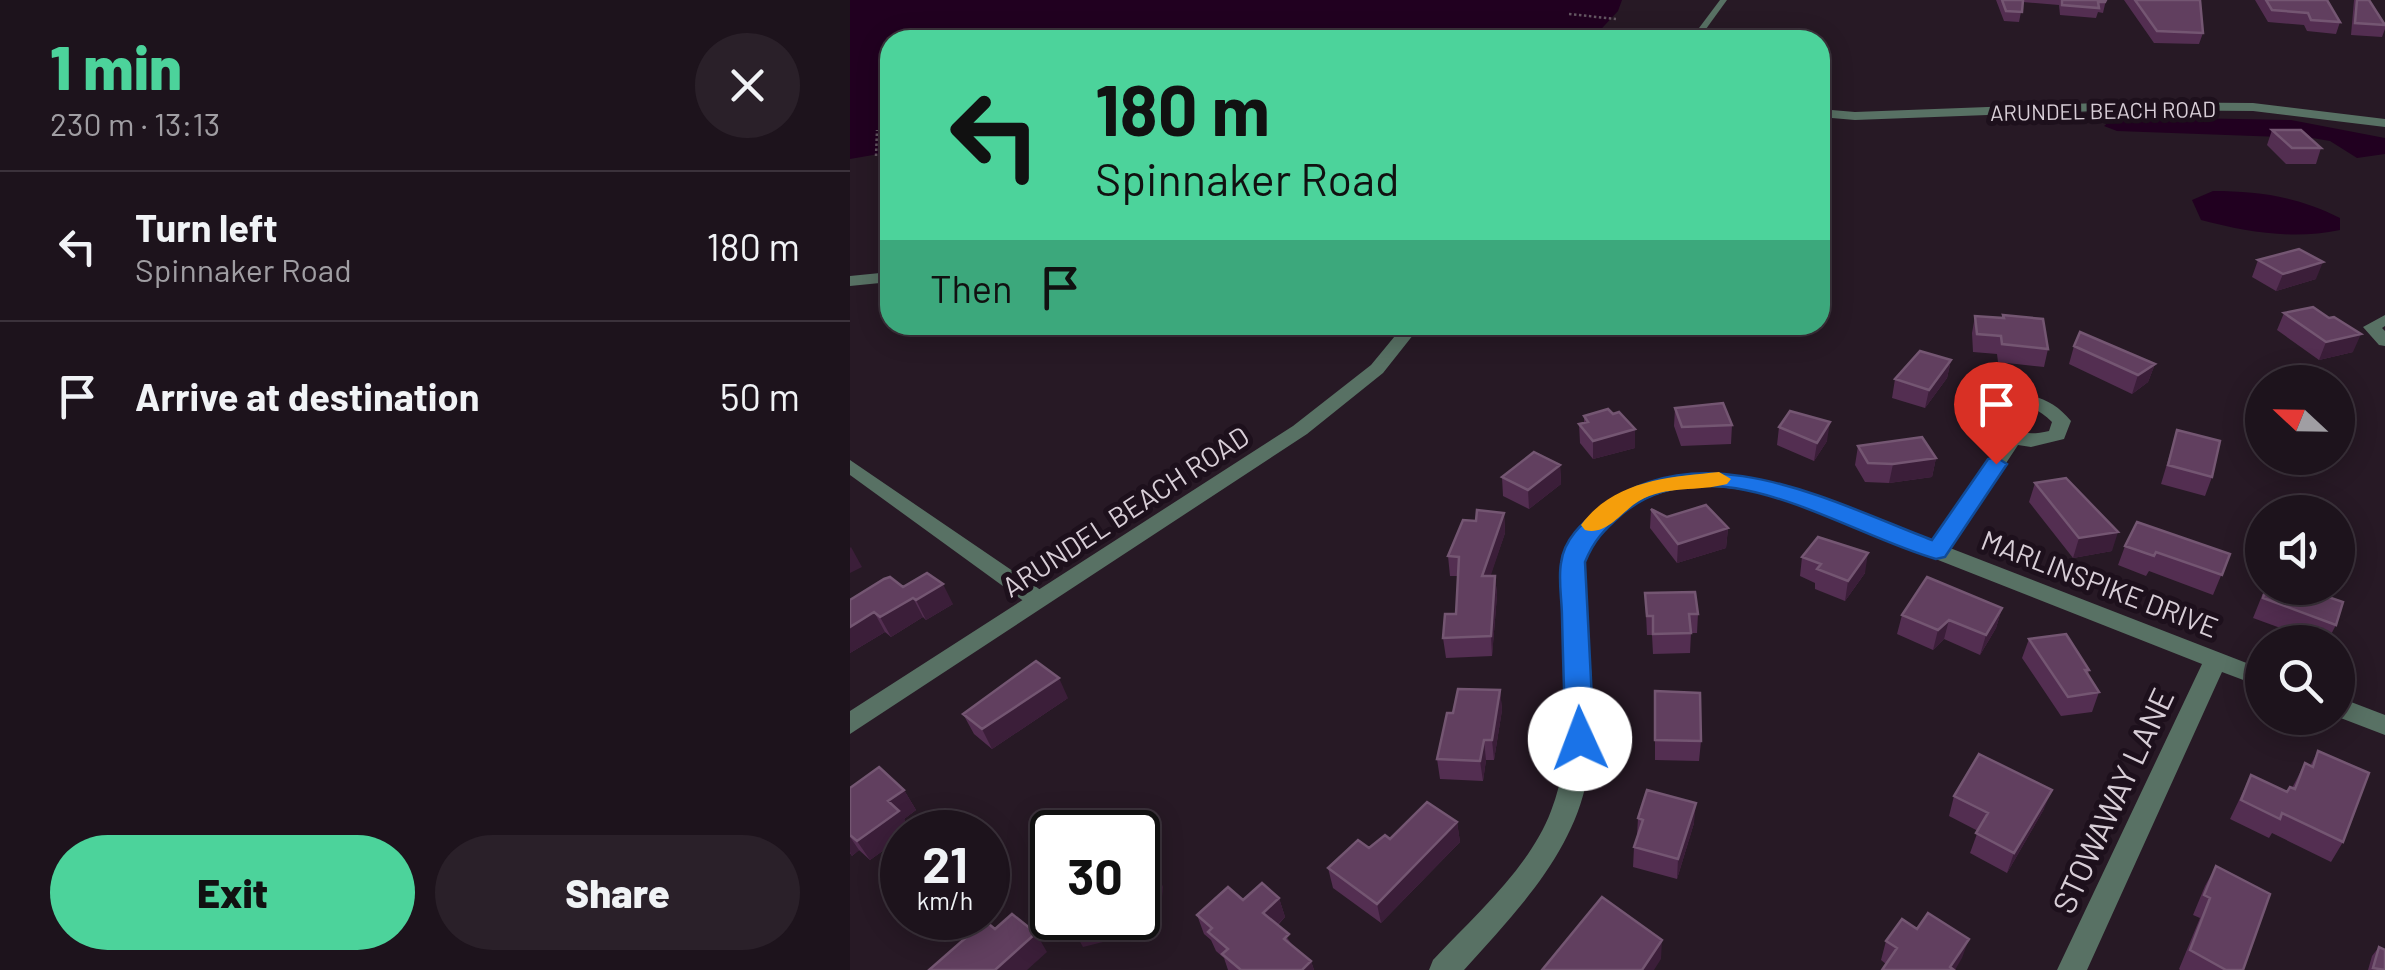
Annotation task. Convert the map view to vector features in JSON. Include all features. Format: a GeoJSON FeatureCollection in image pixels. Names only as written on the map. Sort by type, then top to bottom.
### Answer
{"type":"FeatureCollection","features":[{"type":"Feature","properties":{"kind":"street","name":"ARUNDEL BEACH ROAD"},"geometry":{"type":"LineString","coordinates":[[1830,114],[2253,106],[2385,123]]}},
{"type":"Feature","properties":{"kind":"street"},"geometry":{"type":"LineString","coordinates":[[850,281],[880,277]]}},
{"type":"Feature","properties":{"kind":"street"},"geometry":{"type":"LineString","coordinates":[[2385,320],[2371,327],[2385,341]]}},
{"type":"Feature","properties":{"kind":"street","name":"ARUNDEL BEACH ROAD"},"geometry":{"type":"LineString","coordinates":[[850,724],[1300,430],[1377,369],[1405,335]]}},
{"type":"Feature","properties":{"kind":"street"},"geometry":{"type":"LineString","coordinates":[[1936,551],[2013,438]]}},
{"type":"Feature","properties":{"kind":"street"},"geometry":{"type":"LineString","coordinates":[[850,466],[1036,599]]}},
{"type":"Feature","properties":{"kind":"street","name":"MARLINSPIKE DRIVE"},"geometry":{"type":"LineString","coordinates":[[1444,970],[1521,884],[1548,844],[1562,812],[1580,739],[1573,562],[1585,532],[1631,496],[1658,485],[1720,479],[1784,492],[2245,671]]}},
{"type":"Feature","properties":{"kind":"street","name":"STOWAWAY LANE"},"geometry":{"type":"LineString","coordinates":[[2072,970],[2216,660]]}},
{"type":"Feature","properties":{"kind":"street"},"geometry":{"type":"LineString","coordinates":[[2355,713],[2385,725]]}},
{"type":"Feature","properties":{"kind":"lane"},"geometry":{"type":"LineString","coordinates":[[1702,30],[1724,0]]}},
{"type":"Feature","properties":{"kind":"path"},"geometry":{"type":"LineString","coordinates":[[1569,14],[1616,20]]}},
{"type":"Feature","properties":{"kind":"path"},"geometry":{"type":"LineString","coordinates":[[876,156],[877,130]]}},
{"type":"Feature","properties":{"kind":"shaded area"},"geometry":{"type":"Polygon","coordinates":[[[850,0],[1622,0],[1618,11],[1600,30],[880,30],[880,154],[850,159],[850,0]]]}},
{"type":"Feature","properties":{"kind":"shaded area"},"geometry":{"type":"Polygon","coordinates":[[[2111,120],[2291,120],[2385,138],[2385,154],[2357,158],[2330,141],[2312,138],[2117,131],[2104,126],[2111,120]]]}},
{"type":"Feature","properties":{"kind":"shaded area"},"geometry":{"type":"Polygon","coordinates":[[[2213,191],[2294,200],[2340,218],[2340,230],[2270,233],[2201,220],[2192,200],[2213,191]]]}},
{"type":"Feature","properties":{"kind":"building"},"geometry":{"type":"Polygon","coordinates":[[[2002,0],[2023,0],[2022,12],[2006,11],[2002,0]]]}},
{"type":"Feature","properties":{"kind":"building"},"geometry":{"type":"Polygon","coordinates":[[[2062,0],[2106,0],[2098,2],[2099,8],[2062,5],[2062,0]]]}},
{"type":"Feature","properties":{"kind":"building"},"geometry":{"type":"Polygon","coordinates":[[[2135,0],[2200,0],[2203,33],[2157,31],[2135,0]]]}},
{"type":"Feature","properties":{"kind":"building"},"geometry":{"type":"Polygon","coordinates":[[[2266,0],[2327,0],[2340,22],[2311,20],[2308,13],[2272,10],[2266,0]]]}},
{"type":"Feature","properties":{"kind":"building"},"geometry":{"type":"Polygon","coordinates":[[[2357,0],[2369,0],[2385,25],[2355,23],[2357,0]]]}},
{"type":"Feature","properties":{"kind":"building"},"geometry":{"type":"Polygon","coordinates":[[[2272,130],[2301,130],[2321,148],[2292,148],[2272,130]]]}},
{"type":"Feature","properties":{"kind":"building"},"geometry":{"type":"Polygon","coordinates":[[[2299,249],[2323,262],[2283,274],[2258,260],[2299,249]]]}},
{"type":"Feature","properties":{"kind":"building"},"geometry":{"type":"Polygon","coordinates":[[[2313,307],[2361,334],[2326,342],[2284,313],[2313,307]]]}},
{"type":"Feature","properties":{"kind":"building"},"geometry":{"type":"Polygon","coordinates":[[[2003,315],[2043,319],[2048,349],[2002,344],[2001,336],[1977,334],[1975,316],[2004,318],[2003,315]]]}},
{"type":"Feature","properties":{"kind":"building"},"geometry":{"type":"Polygon","coordinates":[[[2080,332],[2155,364],[2138,375],[2074,346],[2080,332]]]}},
{"type":"Feature","properties":{"kind":"building"},"geometry":{"type":"Polygon","coordinates":[[[1920,351],[1951,360],[1929,390],[1895,379],[1920,351]]]}},
{"type":"Feature","properties":{"kind":"building"},"geometry":{"type":"Polygon","coordinates":[[[1723,403],[1732,425],[1682,427],[1675,408],[1723,403]]]}},
{"type":"Feature","properties":{"kind":"building"},"geometry":{"type":"Polygon","coordinates":[[[1608,409],[1613,414],[1619,412],[1635,429],[1593,441],[1579,424],[1588,422],[1584,416],[1608,409]]]}},
{"type":"Feature","properties":{"kind":"building"},"geometry":{"type":"Polygon","coordinates":[[[1790,411],[1830,422],[1817,443],[1779,427],[1790,411]]]}},
{"type":"Feature","properties":{"kind":"building"},"geometry":{"type":"Polygon","coordinates":[[[2177,430],[2220,441],[2212,477],[2168,465],[2177,430]]]}},
{"type":"Feature","properties":{"kind":"building"},"geometry":{"type":"Polygon","coordinates":[[[1922,437],[1936,458],[1868,463],[1858,446],[1922,437]]]}},
{"type":"Feature","properties":{"kind":"building"},"geometry":{"type":"Polygon","coordinates":[[[1534,452],[1560,465],[1528,490],[1502,477],[1534,452]]]}},
{"type":"Feature","properties":{"kind":"building"},"geometry":{"type":"Polygon","coordinates":[[[2066,478],[2118,532],[2079,538],[2035,483],[2066,478]]]}},
{"type":"Feature","properties":{"kind":"building"},"geometry":{"type":"Polygon","coordinates":[[[1706,505],[1728,528],[1678,544],[1651,509],[1667,517],[1706,505]]]}},
{"type":"Feature","properties":{"kind":"building"},"geometry":{"type":"Polygon","coordinates":[[[1477,510],[1504,513],[1482,576],[1495,576],[1491,636],[1443,638],[1445,614],[1456,614],[1459,557],[1448,556],[1463,520],[1476,521],[1477,510]]]}},
{"type":"Feature","properties":{"kind":"building"},"geometry":{"type":"Polygon","coordinates":[[[2137,522],[2230,554],[2222,575],[2156,552],[2154,556],[2125,546],[2137,522]]]}},
{"type":"Feature","properties":{"kind":"building"},"geometry":{"type":"Polygon","coordinates":[[[1818,537],[1868,553],[1848,581],[1817,569],[1821,564],[1802,557],[1818,537]]]}},
{"type":"Feature","properties":{"kind":"building"},"geometry":{"type":"Polygon","coordinates":[[[927,573],[943,584],[880,617],[874,612],[850,627],[850,600],[884,579],[890,577],[903,587],[927,573]]]}},
{"type":"Feature","properties":{"kind":"building"},"geometry":{"type":"Polygon","coordinates":[[[1927,577],[2002,608],[1986,635],[1949,620],[1938,630],[1902,615],[1927,577]]]}},
{"type":"Feature","properties":{"kind":"building"},"geometry":{"type":"Polygon","coordinates":[[[1695,592],[1698,614],[1689,614],[1691,633],[1653,634],[1653,616],[1647,616],[1645,593],[1695,592]]]}},
{"type":"Feature","properties":{"kind":"building"},"geometry":{"type":"Polygon","coordinates":[[[2282,605],[2342,605],[2336,625],[2282,605]]]}},
{"type":"Feature","properties":{"kind":"building"},"geometry":{"type":"Polygon","coordinates":[[[2066,634],[2099,692],[2068,697],[2029,639],[2066,634]]]}},
{"type":"Feature","properties":{"kind":"building"},"geometry":{"type":"Polygon","coordinates":[[[1036,661],[1059,678],[982,729],[963,714],[1036,661]]]}},
{"type":"Feature","properties":{"kind":"building"},"geometry":{"type":"Polygon","coordinates":[[[1458,689],[1500,690],[1492,740],[1484,740],[1480,761],[1437,759],[1447,713],[1453,713],[1458,689]]]}},
{"type":"Feature","properties":{"kind":"building"},"geometry":{"type":"Polygon","coordinates":[[[1655,691],[1700,693],[1701,741],[1655,740],[1655,691]]]}},
{"type":"Feature","properties":{"kind":"building"},"geometry":{"type":"Polygon","coordinates":[[[2318,751],[2369,773],[2343,842],[2282,813],[2280,819],[2241,800],[2251,775],[2287,792],[2290,787],[2295,789],[2305,763],[2313,767],[2318,751]]]}},
{"type":"Feature","properties":{"kind":"building"},"geometry":{"type":"Polygon","coordinates":[[[1979,754],[2052,790],[2014,853],[1976,833],[1988,813],[1954,796],[1979,754]]]}},
{"type":"Feature","properties":{"kind":"building"},"geometry":{"type":"Polygon","coordinates":[[[879,767],[904,790],[888,801],[898,810],[880,810],[880,825],[857,841],[850,835],[850,788],[879,767]]]}},
{"type":"Feature","properties":{"kind":"building"},"geometry":{"type":"Polygon","coordinates":[[[1647,790],[1696,803],[1678,859],[1634,847],[1647,790]]]}},
{"type":"Feature","properties":{"kind":"building"},"geometry":{"type":"Polygon","coordinates":[[[1427,802],[1457,822],[1377,904],[1328,868],[1358,840],[1369,848],[1385,835],[1390,839],[1427,802]]]}},
{"type":"Feature","properties":{"kind":"building"},"geometry":{"type":"Polygon","coordinates":[[[2216,866],[2270,894],[2243,970],[2226,970],[2190,950],[2210,898],[2204,895],[2216,866]]]}},
{"type":"Feature","properties":{"kind":"building"},"geometry":{"type":"Polygon","coordinates":[[[1262,883],[1279,898],[1263,913],[1289,934],[1284,939],[1311,961],[1302,970],[1241,970],[1222,954],[1228,949],[1208,932],[1212,928],[1197,915],[1228,887],[1243,900],[1262,883]]]}},
{"type":"Feature","properties":{"kind":"building"},"geometry":{"type":"Polygon","coordinates":[[[1602,897],[1662,940],[1642,970],[1542,970],[1602,897]]]}},
{"type":"Feature","properties":{"kind":"building"},"geometry":{"type":"Polygon","coordinates":[[[1928,913],[1969,939],[1950,967],[1954,970],[1882,970],[1897,948],[1886,941],[1902,919],[1917,929],[1928,913]]]}},
{"type":"Feature","properties":{"kind":"building"},"geometry":{"type":"Polygon","coordinates":[[[1010,916],[1030,928],[1030,938],[995,970],[929,970],[963,940],[1010,940],[1010,916]]]}},
{"type":"Feature","properties":{"kind":"building"},"geometry":{"type":"Polygon","coordinates":[[[2379,947],[2385,950],[2385,970],[2373,968],[2379,947]]]}},
{"type":"Feature","properties":{"kind":"slow traffic"},"geometry":{"type":"LineString","coordinates":[[1593,525],[1631,496],[1658,485],[1719,479]]}},
{"type":"Feature","properties":{"kind":"route"},"geometry":{"type":"LineString","coordinates":[[1580,739],[1573,562],[1585,532],[1631,496],[1658,485],[1690,480],[1750,483],[1790,494],[1936,551],[1996,464]]}}]}
